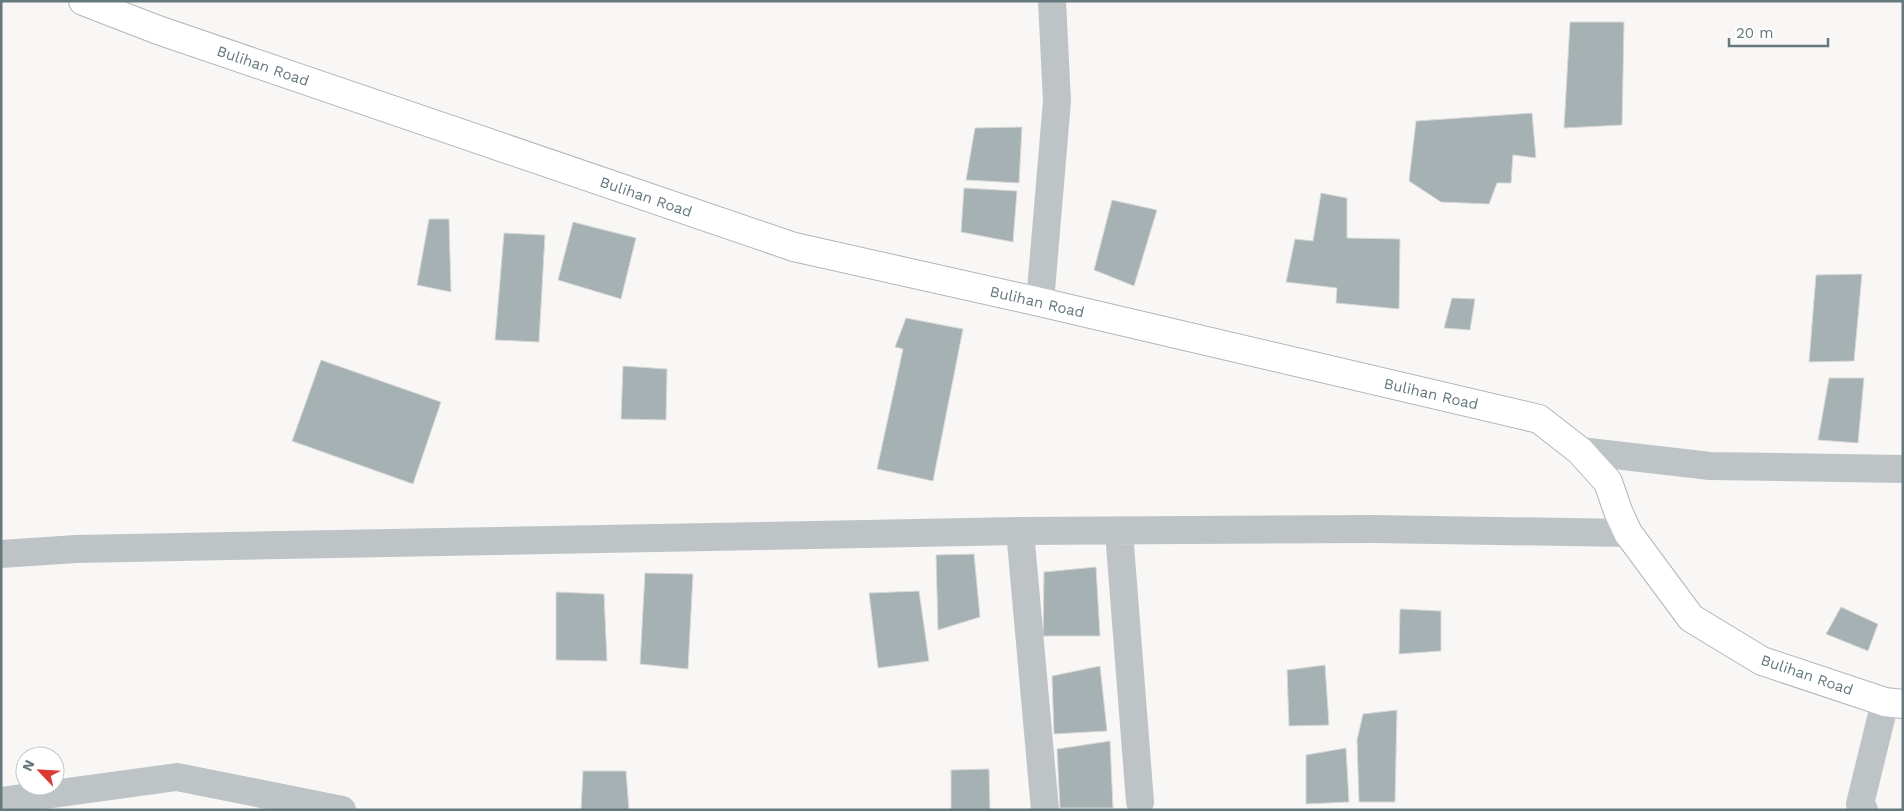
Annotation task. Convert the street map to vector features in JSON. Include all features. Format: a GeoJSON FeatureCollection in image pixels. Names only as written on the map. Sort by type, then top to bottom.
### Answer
{"type":"FeatureCollection","features":[{"type":"Feature","properties":{"kind":"main road","name":"Bulihan Road"},"geometry":{"type":"LineString","coordinates":[[83,1],[168,34],[794,247],[1040,302],[1539,420],[1580,451],[1608,482],[1623,522],[1691,618],[1762,661],[1894,703]]}},
{"type":"Feature","properties":{"kind":"street"},"geometry":{"type":"LineString","coordinates":[[1040,302],[1056,100],[1052,1]]}},
{"type":"Feature","properties":{"kind":"street"},"geometry":{"type":"LineString","coordinates":[[1580,451],[1710,466],[1903,469]]}},
{"type":"Feature","properties":{"kind":"street"},"geometry":{"type":"LineString","coordinates":[[1,554],[76,549],[1020,531],[1119,532],[1374,529],[1623,522]]}},
{"type":"Feature","properties":{"kind":"street"},"geometry":{"type":"LineString","coordinates":[[1020,531],[1045,810]]}},
{"type":"Feature","properties":{"kind":"street"},"geometry":{"type":"LineString","coordinates":[[1119,532],[1140,802]]}},
{"type":"Feature","properties":{"kind":"street"},"geometry":{"type":"LineString","coordinates":[[1864,810],[1860,804],[1894,703]]}},
{"type":"Feature","properties":{"kind":"street"},"geometry":{"type":"LineString","coordinates":[[1,801],[177,778],[342,810]]}},
{"type":"Feature","properties":{"kind":"building"},"geometry":{"type":"Polygon","coordinates":[[[1570,22],[1624,22],[1622,125],[1564,128],[1570,22]]]}},
{"type":"Feature","properties":{"kind":"building"},"geometry":{"type":"Polygon","coordinates":[[[1532,113],[1536,158],[1513,155],[1511,183],[1497,183],[1489,204],[1441,202],[1409,181],[1416,121],[1532,113]]]}},
{"type":"Feature","properties":{"kind":"building"},"geometry":{"type":"Polygon","coordinates":[[[1022,127],[1019,183],[966,180],[975,128],[1022,127]]]}},
{"type":"Feature","properties":{"kind":"building"},"geometry":{"type":"Polygon","coordinates":[[[964,188],[1017,191],[1013,242],[961,232],[964,188]]]}},
{"type":"Feature","properties":{"kind":"building"},"geometry":{"type":"Polygon","coordinates":[[[1321,193],[1347,198],[1347,238],[1400,239],[1399,309],[1336,303],[1337,288],[1286,282],[1295,239],[1313,241],[1321,193]]]}},
{"type":"Feature","properties":{"kind":"building"},"geometry":{"type":"Polygon","coordinates":[[[1112,200],[1157,210],[1134,286],[1094,270],[1112,200]]]}},
{"type":"Feature","properties":{"kind":"building"},"geometry":{"type":"Polygon","coordinates":[[[429,219],[449,219],[451,292],[417,285],[429,219]]]}},
{"type":"Feature","properties":{"kind":"building"},"geometry":{"type":"Polygon","coordinates":[[[573,222],[636,238],[621,299],[558,280],[573,222]]]}},
{"type":"Feature","properties":{"kind":"building"},"geometry":{"type":"Polygon","coordinates":[[[504,233],[545,235],[539,342],[495,340],[504,233]]]}},
{"type":"Feature","properties":{"kind":"building"},"geometry":{"type":"Polygon","coordinates":[[[1862,274],[1854,361],[1809,362],[1816,275],[1862,274]]]}},
{"type":"Feature","properties":{"kind":"building"},"geometry":{"type":"Polygon","coordinates":[[[1452,298],[1475,299],[1470,330],[1444,328],[1452,298]]]}},
{"type":"Feature","properties":{"kind":"building"},"geometry":{"type":"Polygon","coordinates":[[[906,318],[963,329],[933,481],[877,469],[903,349],[895,347],[906,318]]]}},
{"type":"Feature","properties":{"kind":"building"},"geometry":{"type":"Polygon","coordinates":[[[321,360],[441,402],[413,484],[292,441],[321,360]]]}},
{"type":"Feature","properties":{"kind":"building"},"geometry":{"type":"Polygon","coordinates":[[[623,366],[667,369],[666,420],[621,419],[623,366]]]}},
{"type":"Feature","properties":{"kind":"building"},"geometry":{"type":"Polygon","coordinates":[[[1829,378],[1864,378],[1858,443],[1818,440],[1829,378]]]}},
{"type":"Feature","properties":{"kind":"building"},"geometry":{"type":"Polygon","coordinates":[[[974,554],[980,617],[938,630],[936,555],[974,554]]]}},
{"type":"Feature","properties":{"kind":"building"},"geometry":{"type":"Polygon","coordinates":[[[1096,567],[1100,636],[1043,636],[1044,572],[1096,567]]]}},
{"type":"Feature","properties":{"kind":"building"},"geometry":{"type":"Polygon","coordinates":[[[645,573],[693,574],[688,669],[640,664],[645,573]]]}},
{"type":"Feature","properties":{"kind":"building"},"geometry":{"type":"Polygon","coordinates":[[[919,591],[929,661],[878,668],[869,593],[919,591]]]}},
{"type":"Feature","properties":{"kind":"building"},"geometry":{"type":"Polygon","coordinates":[[[556,592],[604,594],[607,661],[556,660],[556,592]]]}},
{"type":"Feature","properties":{"kind":"building"},"geometry":{"type":"Polygon","coordinates":[[[1841,607],[1878,624],[1868,651],[1826,634],[1841,607]]]}},
{"type":"Feature","properties":{"kind":"building"},"geometry":{"type":"Polygon","coordinates":[[[1400,609],[1441,611],[1441,651],[1399,654],[1400,609]]]}},
{"type":"Feature","properties":{"kind":"building"},"geometry":{"type":"Polygon","coordinates":[[[1325,665],[1329,725],[1289,726],[1287,670],[1325,665]]]}},
{"type":"Feature","properties":{"kind":"building"},"geometry":{"type":"Polygon","coordinates":[[[1100,666],[1107,731],[1054,734],[1052,676],[1100,666]]]}},
{"type":"Feature","properties":{"kind":"building"},"geometry":{"type":"Polygon","coordinates":[[[1397,710],[1395,802],[1359,802],[1357,740],[1363,714],[1397,710]]]}},
{"type":"Feature","properties":{"kind":"building"},"geometry":{"type":"Polygon","coordinates":[[[1110,741],[1113,808],[1060,808],[1057,749],[1110,741]]]}},
{"type":"Feature","properties":{"kind":"building"},"geometry":{"type":"Polygon","coordinates":[[[1346,748],[1349,802],[1306,804],[1306,755],[1346,748]]]}},
{"type":"Feature","properties":{"kind":"building"},"geometry":{"type":"Polygon","coordinates":[[[989,769],[990,810],[951,810],[951,770],[989,769]]]}},
{"type":"Feature","properties":{"kind":"building"},"geometry":{"type":"Polygon","coordinates":[[[583,771],[626,771],[629,810],[581,810],[583,771]]]}}]}
